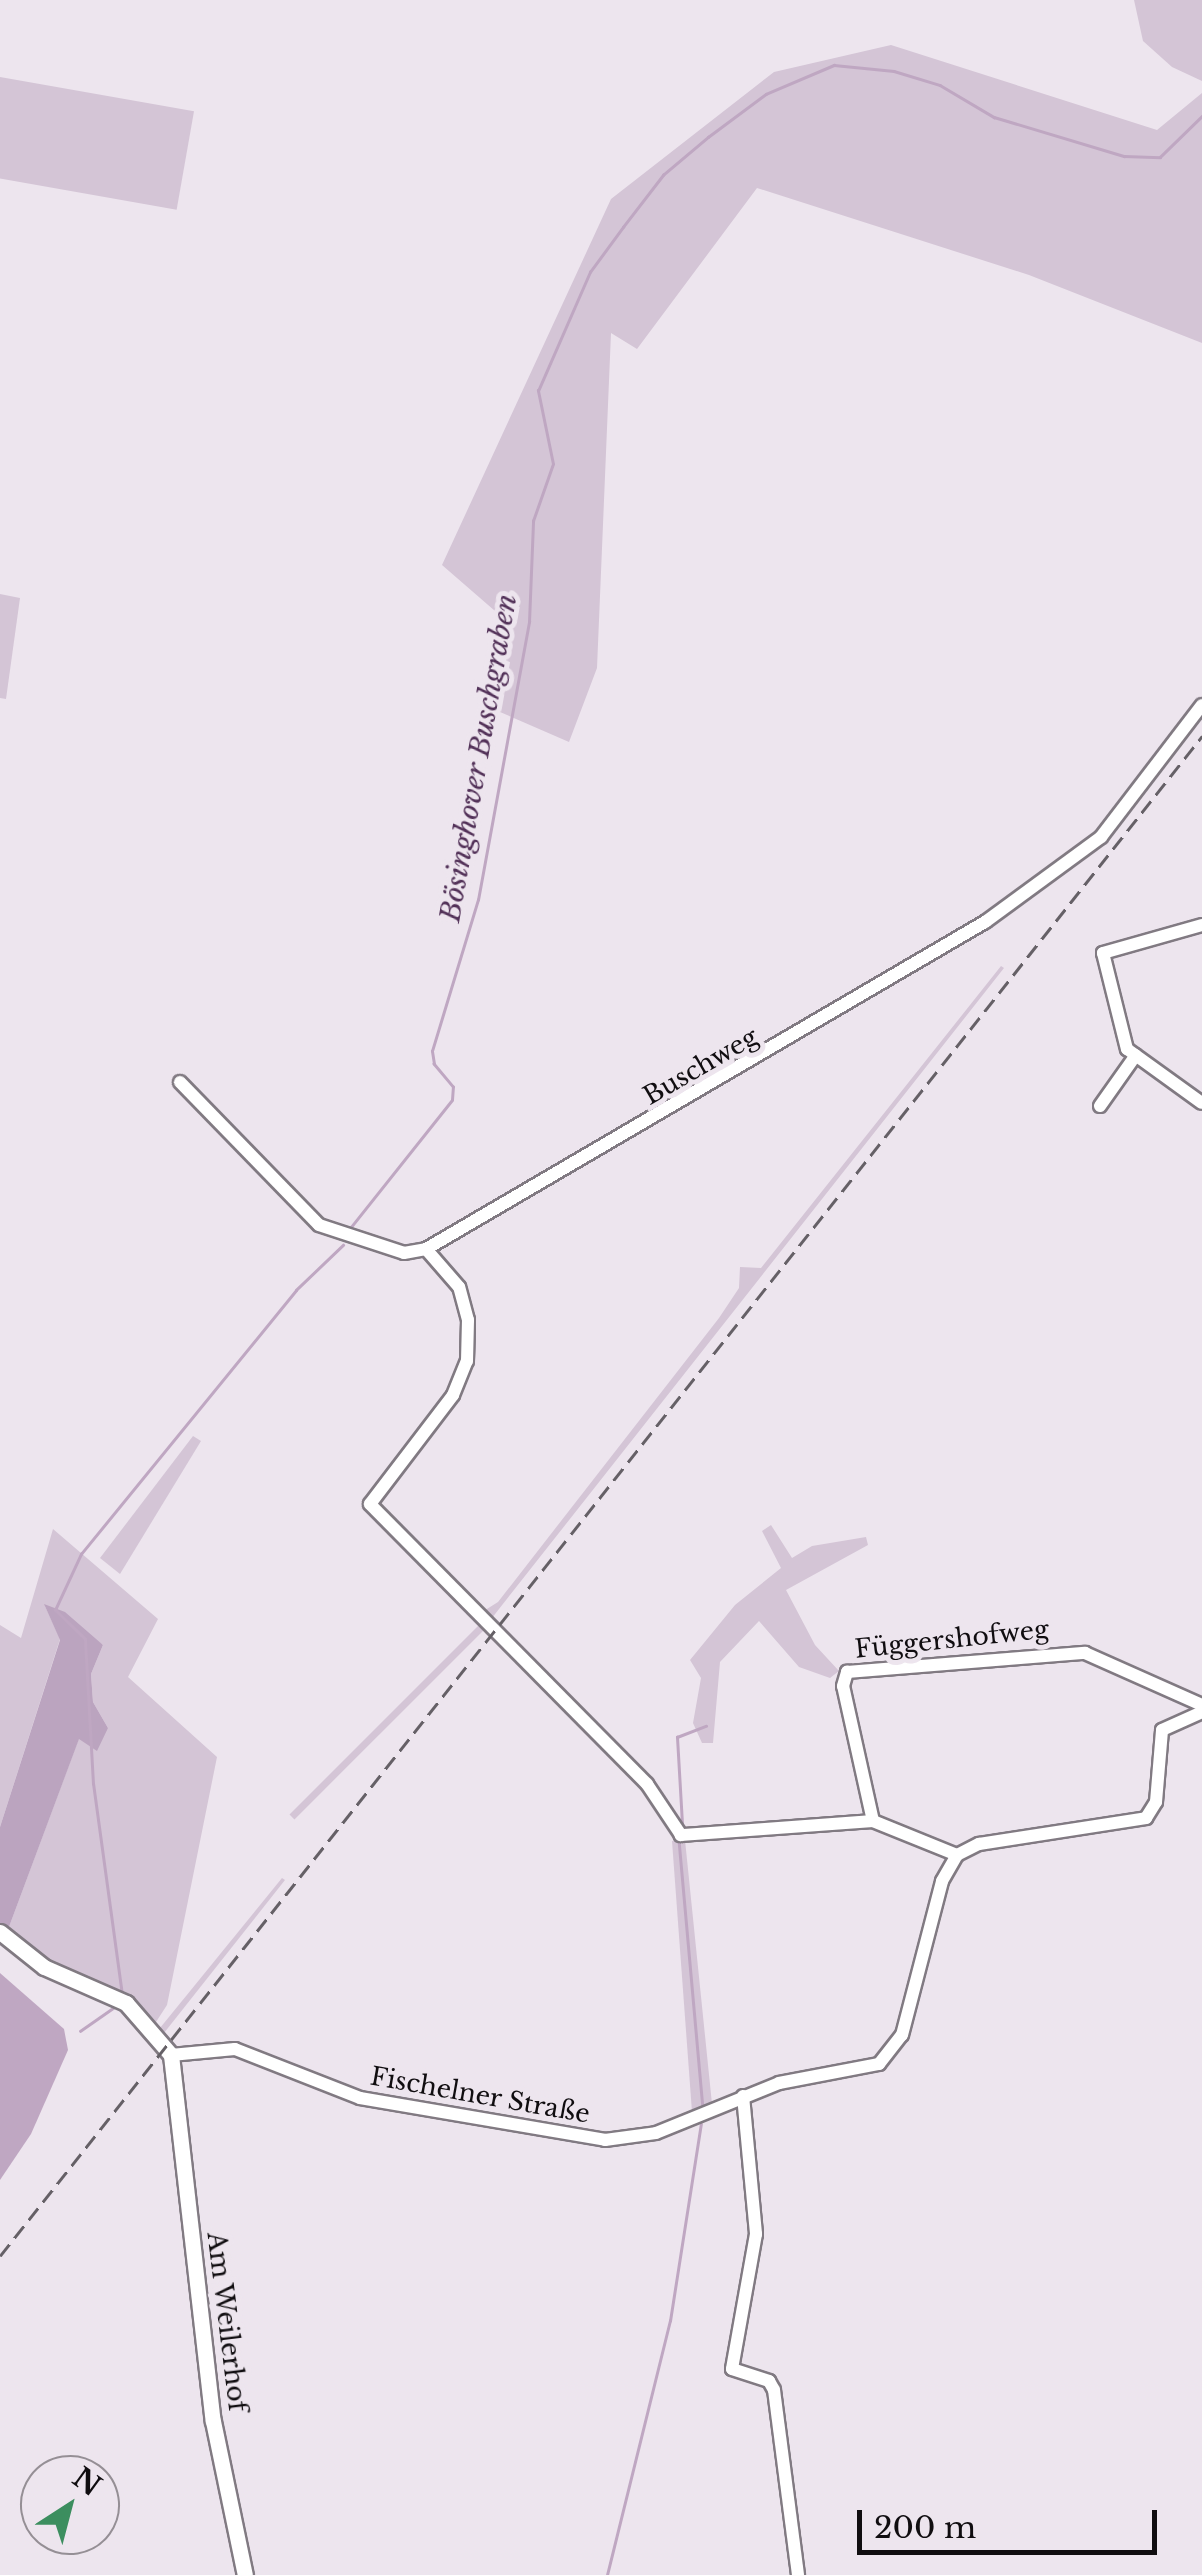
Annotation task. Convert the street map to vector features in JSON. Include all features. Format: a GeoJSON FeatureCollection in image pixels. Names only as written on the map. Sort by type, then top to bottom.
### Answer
{"type":"FeatureCollection","features":[{"type":"Feature","properties":{"kind":"street","name":"Buschweg"},"geometry":{"type":"LineString","coordinates":[[426,1249],[986,922],[1101,836],[1202,705]]}},
{"type":"Feature","properties":{"kind":"street"},"geometry":{"type":"LineString","coordinates":[[1202,925],[1104,952],[1127,1049],[1202,1103]]}},
{"type":"Feature","properties":{"kind":"street"},"geometry":{"type":"LineString","coordinates":[[1100,1106],[1136,1055]]}},
{"type":"Feature","properties":{"kind":"street"},"geometry":{"type":"LineString","coordinates":[[180,1082],[318,1225],[404,1254],[426,1249],[458,1287],[468,1320],[467,1361],[453,1396],[370,1504],[647,1784],[674,1829],[692,1836],[873,1820],[957,1854],[978,1844],[1146,1818],[1156,1802],[1162,1730],[1202,1709]]}},
{"type":"Feature","properties":{"kind":"street","name":"Függershofweg"},"geometry":{"type":"LineString","coordinates":[[873,1820],[844,1686],[847,1672],[1085,1652],[1202,1709]]}},
{"type":"Feature","properties":{"kind":"street","name":"Fischelner Straße"},"geometry":{"type":"LineString","coordinates":[[170,2056],[235,2048],[360,2098],[578,2140],[656,2133],[743,2096],[890,2057],[902,2035],[942,1881],[957,1854]]}},
{"type":"Feature","properties":{"kind":"street"},"geometry":{"type":"LineString","coordinates":[[0,1932],[44,1967],[121,1999],[170,2056]]}},
{"type":"Feature","properties":{"kind":"street","name":"Am Weilerhof"},"geometry":{"type":"LineString","coordinates":[[170,2056],[213,2421],[245,2575]]}},
{"type":"Feature","properties":{"kind":"street"},"geometry":{"type":"LineString","coordinates":[[743,2096],[756,2234],[732,2369],[770,2381],[774,2390],[798,2575]]}},
{"type":"Feature","properties":{"kind":"shaded area"},"geometry":{"type":"Polygon","coordinates":[[[1134,0],[1202,0],[1202,81],[1172,67],[1143,41],[1134,0]]]}},
{"type":"Feature","properties":{"kind":"shaded area"},"geometry":{"type":"Polygon","coordinates":[[[891,45],[1157,130],[1202,93],[1202,343],[1029,275],[757,188],[637,349],[611,333],[597,668],[569,742],[500,712],[510,624],[442,565],[611,199],[774,72],[891,45]]]}},
{"type":"Feature","properties":{"kind":"shaded area"},"geometry":{"type":"Polygon","coordinates":[[[0,77],[194,111],[177,210],[0,179],[0,77]]]}},
{"type":"Feature","properties":{"kind":"shaded area"},"geometry":{"type":"Polygon","coordinates":[[[0,594],[20,598],[6,699],[0,698],[0,594]]]}},
{"type":"Feature","properties":{"kind":"shaded area"},"geometry":{"type":"Polygon","coordinates":[[[1001,966],[1004,968],[488,1623],[479,1614],[498,1602],[719,1318],[739,1288],[740,1267],[761,1268],[1001,966]]]}},
{"type":"Feature","properties":{"kind":"shaded area"},"geometry":{"type":"Polygon","coordinates":[[[193,1436],[201,1441],[120,1574],[100,1558],[193,1436]]]}},
{"type":"Feature","properties":{"kind":"shaded area"},"geometry":{"type":"Polygon","coordinates":[[[771,1525],[792,1558],[812,1546],[866,1537],[868,1545],[786,1590],[815,1645],[839,1671],[830,1678],[799,1667],[759,1621],[720,1662],[713,1743],[702,1743],[693,1723],[701,1678],[690,1660],[735,1605],[781,1568],[762,1531],[771,1525]]]}},
{"type":"Feature","properties":{"kind":"shaded area"},"geometry":{"type":"Polygon","coordinates":[[[53,1529],[158,1619],[128,1677],[217,1757],[167,2005],[156,2022],[129,1999],[46,1964],[6,1935],[79,1738],[108,1728],[93,1702],[91,1674],[103,1645],[45,1606],[60,1639],[0,1827],[0,1625],[21,1638],[53,1529]]]}},
{"type":"Feature","properties":{"kind":"shaded area"},"geometry":{"type":"Polygon","coordinates":[[[44,1604],[65,1612],[103,1645],[91,1674],[93,1702],[108,1728],[97,1751],[79,1739],[6,1935],[0,1927],[0,1827],[60,1640],[44,1604]]]}},
{"type":"Feature","properties":{"kind":"shaded area"},"geometry":{"type":"Polygon","coordinates":[[[479,1625],[484,1630],[294,1819],[289,1815],[479,1625]]]}},
{"type":"Feature","properties":{"kind":"shaded area"},"geometry":{"type":"Polygon","coordinates":[[[685,1840],[712,2104],[692,2112],[672,1841],[685,1840]]]}},
{"type":"Feature","properties":{"kind":"shaded area"},"geometry":{"type":"Polygon","coordinates":[[[282,1878],[285,1880],[164,2033],[160,2028],[282,1878]]]}},
{"type":"Feature","properties":{"kind":"shaded area"},"geometry":{"type":"Polygon","coordinates":[[[0,1973],[64,2029],[68,2050],[31,2134],[0,2180],[0,1973]]]}},
{"type":"Feature","properties":{"kind":"waterway","name":"Bösinghover Buschgraben"},"geometry":{"type":"LineString","coordinates":[[351,1227],[452,1100],[453,1087],[434,1064],[432,1051],[478,900],[529,622],[533,521],[553,464],[538,391],[590,272],[623,227],[663,175],[708,137],[766,94],[834,65],[894,71],[940,85],[994,117],[1124,156],[1160,157],[1202,116]]}},
{"type":"Feature","properties":{"kind":"waterway","name":"Bösinghover Buschgraben"},"geometry":{"type":"LineString","coordinates":[[122,1995],[93,1784],[85,1639],[55,1610],[81,1554],[296,1290],[343,1245]]}},
{"type":"Feature","properties":{"kind":"waterway"},"geometry":{"type":"LineString","coordinates":[[682,1824],[677,1737],[706,1726]]}},
{"type":"Feature","properties":{"kind":"waterway"},"geometry":{"type":"LineString","coordinates":[[679,1840],[703,2107]]}},
{"type":"Feature","properties":{"kind":"waterway","name":"Bösinghover Buschgraben"},"geometry":{"type":"LineString","coordinates":[[80,2031],[116,2006]]}},
{"type":"Feature","properties":{"kind":"waterway"},"geometry":{"type":"LineString","coordinates":[[607,2575],[670,2321],[701,2124]]}},
{"type":"Feature","properties":{"kind":"railway"},"geometry":{"type":"LineString","coordinates":[[0,2256],[1202,736]]}}]}
